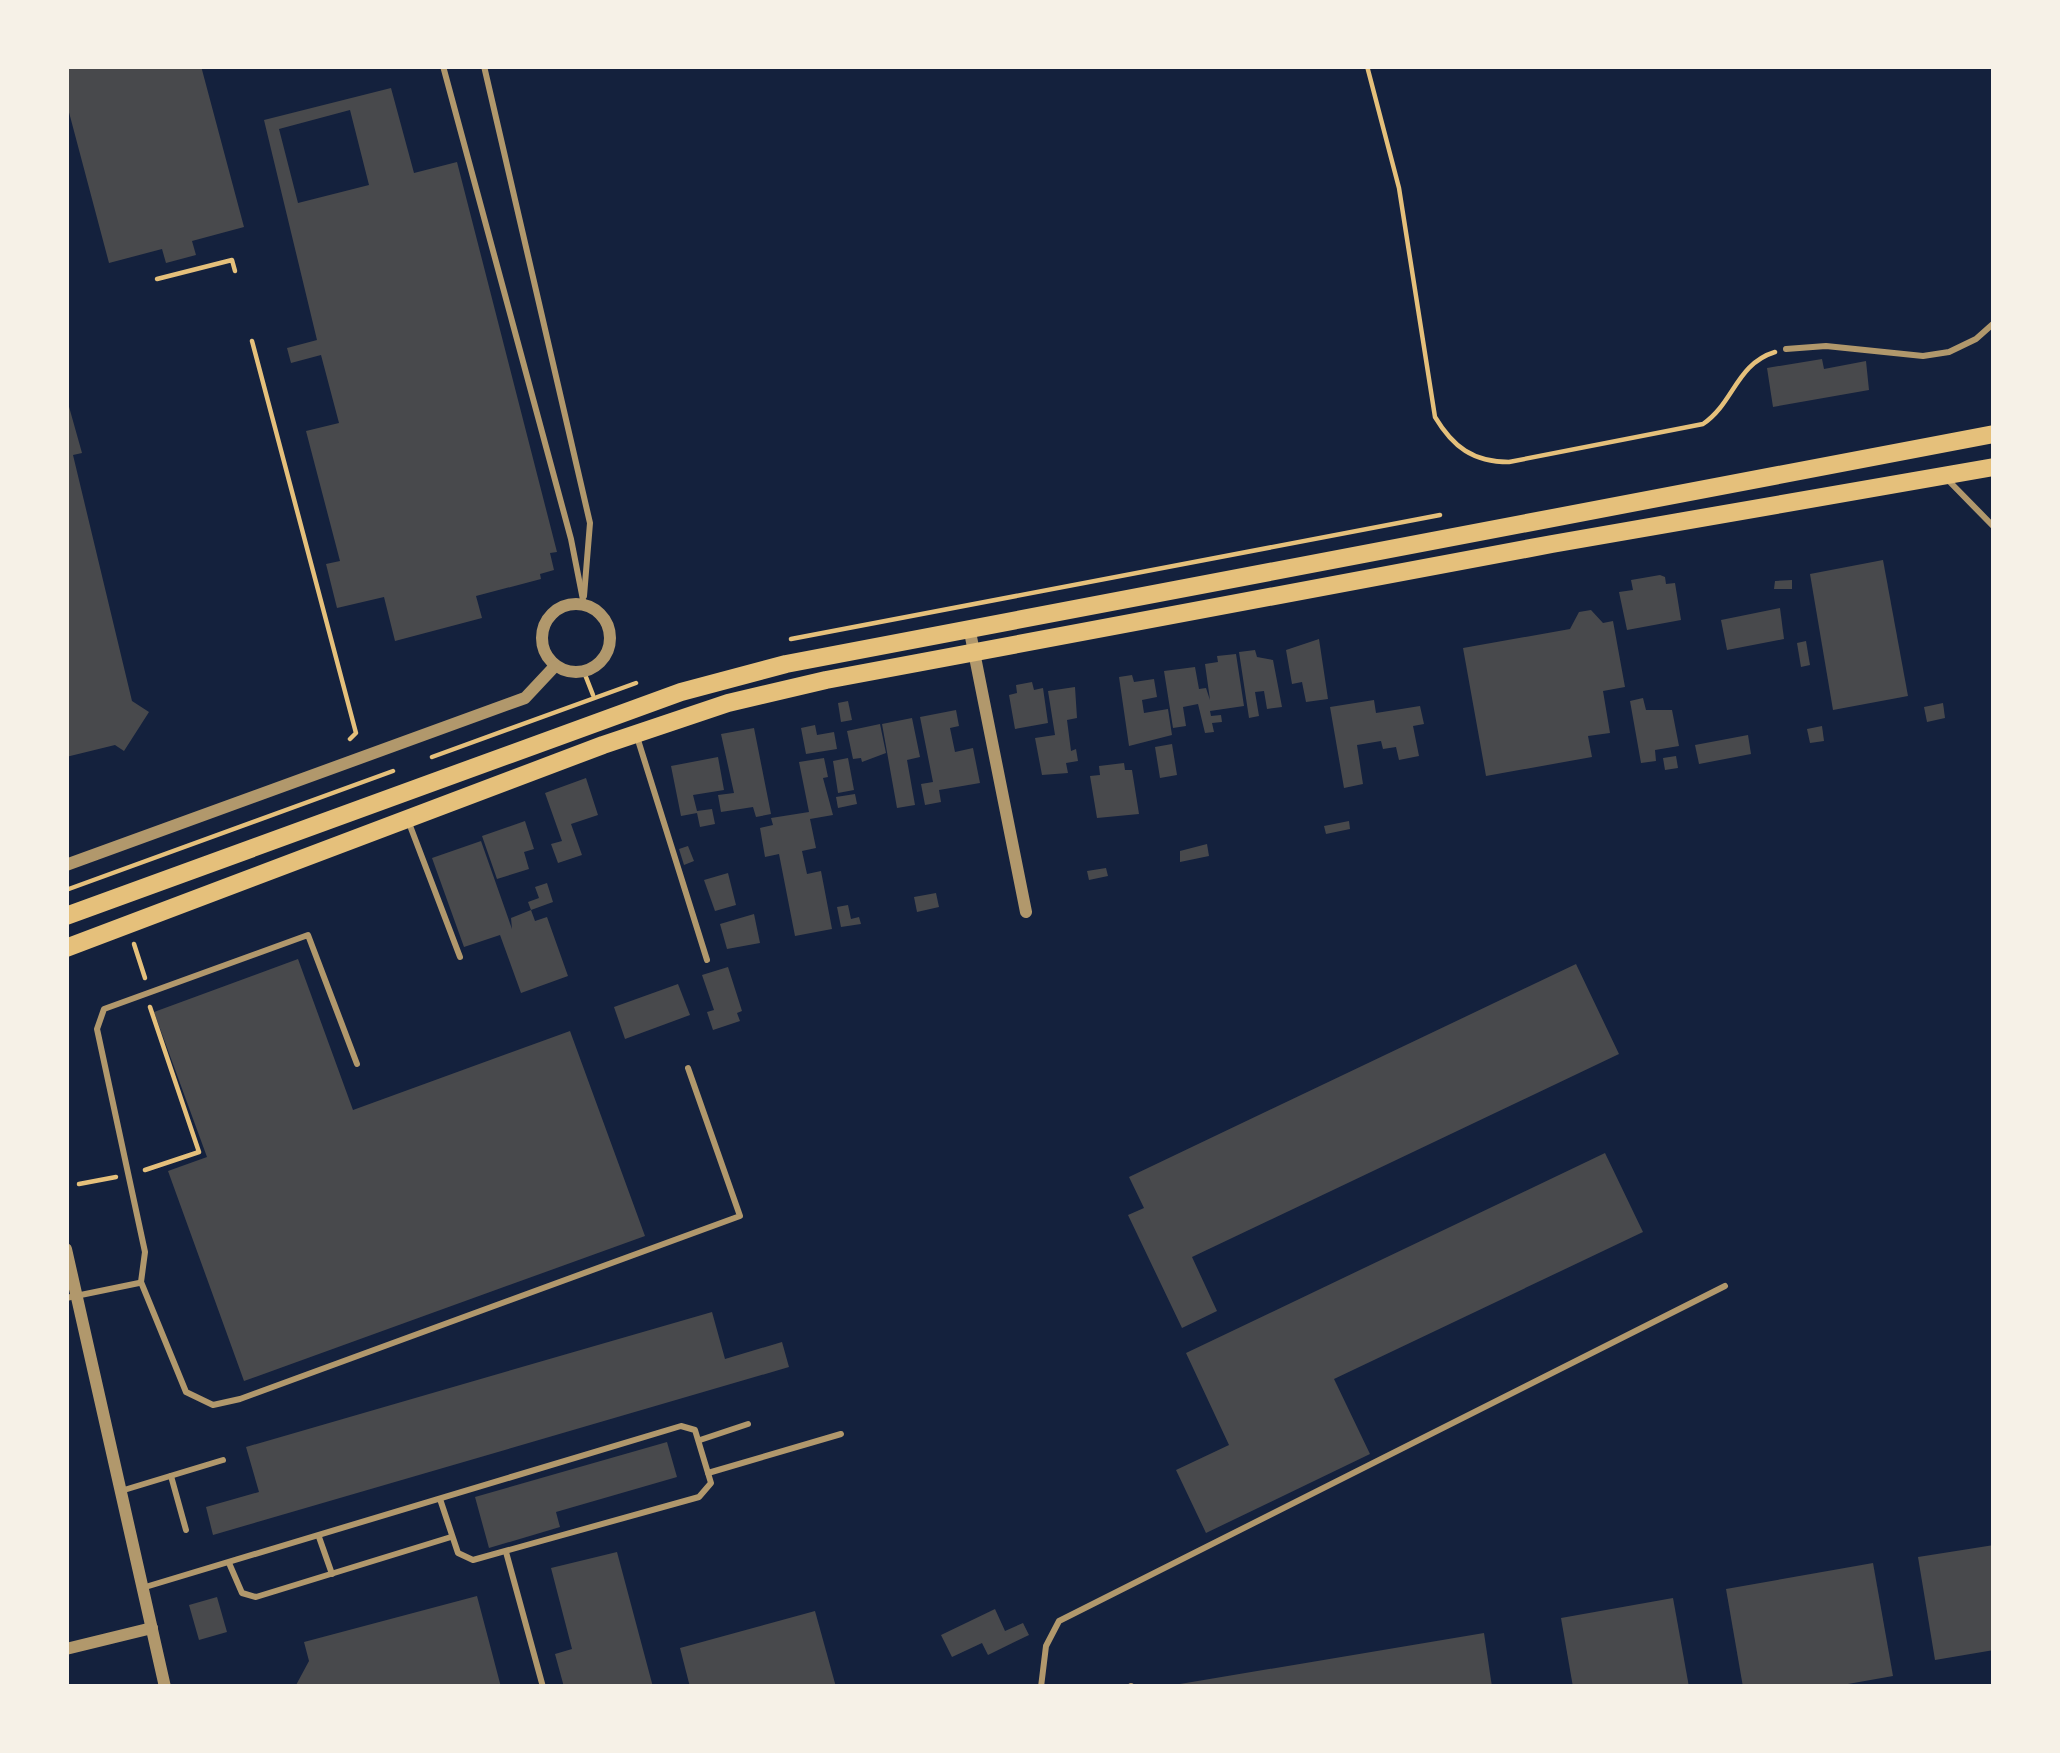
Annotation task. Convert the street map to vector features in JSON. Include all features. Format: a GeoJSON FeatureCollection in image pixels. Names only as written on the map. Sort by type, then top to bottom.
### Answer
{"type":"FeatureCollection","features":[{"type":"Feature","properties":{"kind":"main road"},"geometry":{"type":"LineString","coordinates":[[66,916],[651,703],[786,664],[1994,434]]}},
{"type":"Feature","properties":{"kind":"main road"},"geometry":{"type":"LineString","coordinates":[[66,948],[728,703],[1552,544],[1994,467]]}},
{"type":"Feature","properties":{"kind":"street"},"geometry":{"type":"LineString","coordinates":[[584,605],[598,611],[607,623],[608,653],[584,672],[569,672],[547,656],[543,630],[559,609],[584,605]]}},
{"type":"Feature","properties":{"kind":"street"},"geometry":{"type":"LineString","coordinates":[[969,627],[1026,912]]}},
{"type":"Feature","properties":{"kind":"street"},"geometry":{"type":"LineString","coordinates":[[66,865],[525,698],[555,666]]}},
{"type":"Feature","properties":{"kind":"street"},"geometry":{"type":"LineString","coordinates":[[66,1249],[71,1297],[165,1687]]}},
{"type":"Feature","properties":{"kind":"street"},"geometry":{"type":"LineString","coordinates":[[66,1649],[152,1628]]}},
{"type":"Feature","properties":{"kind":"lane"},"geometry":{"type":"LineString","coordinates":[[443,66],[571,539],[584,605]]}},
{"type":"Feature","properties":{"kind":"lane"},"geometry":{"type":"LineString","coordinates":[[484,66],[590,523],[584,605]]}},
{"type":"Feature","properties":{"kind":"lane"},"geometry":{"type":"LineString","coordinates":[[1786,349],[1826,346],[1923,356],[1948,352],[1976,339],[1994,323]]}},
{"type":"Feature","properties":{"kind":"lane"},"geometry":{"type":"LineString","coordinates":[[1944,476],[1994,527]]}},
{"type":"Feature","properties":{"kind":"lane"},"geometry":{"type":"LineString","coordinates":[[636,734],[707,959]]}},
{"type":"Feature","properties":{"kind":"lane"},"geometry":{"type":"LineString","coordinates":[[408,819],[460,957]]}},
{"type":"Feature","properties":{"kind":"lane"},"geometry":{"type":"LineString","coordinates":[[357,1064],[308,935],[104,1009],[98,1029],[145,1252],[140,1282],[186,1392],[213,1405],[740,1216],[688,1068]]}},
{"type":"Feature","properties":{"kind":"lane"},"geometry":{"type":"LineString","coordinates":[[71,1297],[140,1282]]}},
{"type":"Feature","properties":{"kind":"lane"},"geometry":{"type":"LineString","coordinates":[[1041,1687],[1046,1646],[1059,1621],[1725,1286]]}},
{"type":"Feature","properties":{"kind":"lane"},"geometry":{"type":"LineString","coordinates":[[699,1440],[748,1424]]}},
{"type":"Feature","properties":{"kind":"lane"},"geometry":{"type":"LineString","coordinates":[[142,1588],[681,1426],[695,1430],[709,1473],[710,1488],[699,1497],[465,1559],[451,1537],[440,1499]]}},
{"type":"Feature","properties":{"kind":"lane"},"geometry":{"type":"LineString","coordinates":[[709,1473],[841,1434]]}},
{"type":"Feature","properties":{"kind":"lane"},"geometry":{"type":"LineString","coordinates":[[120,1491],[223,1460]]}},
{"type":"Feature","properties":{"kind":"lane"},"geometry":{"type":"LineString","coordinates":[[171,1476],[186,1530]]}},
{"type":"Feature","properties":{"kind":"lane"},"geometry":{"type":"LineString","coordinates":[[318,1536],[332,1574]]}},
{"type":"Feature","properties":{"kind":"lane"},"geometry":{"type":"LineString","coordinates":[[230,1563],[238,1587],[249,1597],[451,1537]]}},
{"type":"Feature","properties":{"kind":"lane"},"geometry":{"type":"LineString","coordinates":[[506,1550],[543,1687]]}},
{"type":"Feature","properties":{"kind":"path"},"geometry":{"type":"LineString","coordinates":[[1367,66],[1399,188],[1435,416],[1456,446],[1486,462],[1509,463],[1703,424],[1718,414],[1745,369],[1786,349]]}},
{"type":"Feature","properties":{"kind":"path"},"geometry":{"type":"LineString","coordinates":[[157,279],[232,260],[235,271]]}},
{"type":"Feature","properties":{"kind":"path"},"geometry":{"type":"LineString","coordinates":[[252,341],[356,733],[350,739]]}},
{"type":"Feature","properties":{"kind":"path"},"geometry":{"type":"LineString","coordinates":[[584,672],[594,697]]}},
{"type":"Feature","properties":{"kind":"path"},"geometry":{"type":"LineString","coordinates":[[79,1184],[128,1175],[200,1152],[150,1009],[132,938]]}},
{"type":"Feature","properties":{"kind":"building"},"geometry":{"type":"Polygon","coordinates":[[[66,66],[201,66],[244,227],[192,241],[196,255],[166,263],[162,249],[109,263],[66,101],[66,66]]]}},
{"type":"Feature","properties":{"kind":"building"},"geometry":{"type":"Polygon","coordinates":[[[391,88],[414,173],[457,162],[557,552],[550,553],[554,570],[540,574],[541,579],[476,596],[482,618],[395,641],[384,597],[337,608],[326,564],[340,561],[306,431],[339,423],[321,355],[291,363],[287,348],[317,340],[264,120],[391,88]],[[350,110],[279,129],[298,203],[369,185],[350,110]]]}},
{"type":"Feature","properties":{"kind":"building"},"geometry":{"type":"Polygon","coordinates":[[[1822,359],[1824,369],[1866,361],[1869,390],[1773,407],[1767,368],[1822,359]]]}},
{"type":"Feature","properties":{"kind":"building"},"geometry":{"type":"Polygon","coordinates":[[[66,396],[82,453],[73,455],[132,701],[149,712],[124,751],[115,745],[66,757],[66,396]]]}},
{"type":"Feature","properties":{"kind":"building"},"geometry":{"type":"Polygon","coordinates":[[[1883,560],[1908,696],[1833,710],[1810,574],[1883,560]]]}},
{"type":"Feature","properties":{"kind":"building"},"geometry":{"type":"Polygon","coordinates":[[[1660,575],[1666,584],[1675,583],[1681,620],[1627,630],[1619,592],[1633,590],[1631,580],[1660,575]]]}},
{"type":"Feature","properties":{"kind":"building"},"geometry":{"type":"Polygon","coordinates":[[[1792,580],[1792,589],[1774,589],[1775,581],[1792,580]]]}},
{"type":"Feature","properties":{"kind":"building"},"geometry":{"type":"Polygon","coordinates":[[[1780,608],[1784,639],[1727,650],[1721,620],[1780,608]]]}},
{"type":"Feature","properties":{"kind":"building"},"geometry":{"type":"Polygon","coordinates":[[[1591,610],[1603,623],[1613,621],[1625,687],[1603,691],[1610,733],[1588,736],[1592,757],[1486,776],[1463,648],[1570,629],[1579,612],[1591,610]]]}},
{"type":"Feature","properties":{"kind":"building"},"geometry":{"type":"Polygon","coordinates":[[[1319,639],[1328,699],[1306,702],[1302,682],[1292,684],[1286,650],[1319,639]]]}},
{"type":"Feature","properties":{"kind":"building"},"geometry":{"type":"Polygon","coordinates":[[[1806,641],[1810,665],[1801,667],[1797,643],[1806,641]]]}},
{"type":"Feature","properties":{"kind":"building"},"geometry":{"type":"Polygon","coordinates":[[[1255,650],[1257,657],[1273,660],[1282,707],[1267,709],[1264,691],[1255,692],[1259,716],[1249,718],[1239,652],[1255,650]]]}},
{"type":"Feature","properties":{"kind":"building"},"geometry":{"type":"Polygon","coordinates":[[[1236,654],[1244,706],[1210,711],[1211,716],[1221,715],[1222,722],[1212,723],[1214,732],[1205,733],[1198,704],[1183,707],[1186,726],[1173,728],[1164,671],[1195,667],[1199,689],[1206,688],[1210,700],[1205,664],[1218,662],[1217,656],[1236,654]]]}},
{"type":"Feature","properties":{"kind":"building"},"geometry":{"type":"Polygon","coordinates":[[[1132,675],[1134,682],[1154,679],[1157,697],[1142,700],[1144,713],[1168,709],[1172,735],[1129,746],[1119,677],[1132,675]]]}},
{"type":"Feature","properties":{"kind":"building"},"geometry":{"type":"Polygon","coordinates":[[[1032,682],[1034,690],[1043,688],[1048,723],[1015,729],[1009,695],[1017,693],[1016,685],[1032,682]]]}},
{"type":"Feature","properties":{"kind":"building"},"geometry":{"type":"Polygon","coordinates":[[[1075,687],[1077,718],[1067,720],[1071,751],[1076,749],[1078,761],[1066,763],[1068,773],[1042,775],[1035,738],[1055,735],[1048,691],[1075,687]]]}},
{"type":"Feature","properties":{"kind":"building"},"geometry":{"type":"Polygon","coordinates":[[[1643,698],[1646,710],[1672,710],[1679,746],[1655,750],[1656,761],[1641,763],[1630,701],[1643,698]]]}},
{"type":"Feature","properties":{"kind":"building"},"geometry":{"type":"Polygon","coordinates":[[[1374,700],[1376,713],[1420,706],[1424,724],[1413,726],[1419,756],[1399,760],[1396,747],[1383,749],[1381,741],[1357,745],[1363,784],[1344,788],[1330,707],[1374,700]]]}},
{"type":"Feature","properties":{"kind":"building"},"geometry":{"type":"Polygon","coordinates":[[[848,701],[852,720],[841,722],[838,703],[848,701]]]}},
{"type":"Feature","properties":{"kind":"building"},"geometry":{"type":"Polygon","coordinates":[[[1943,703],[1945,718],[1927,722],[1924,707],[1943,703]]]}},
{"type":"Feature","properties":{"kind":"building"},"geometry":{"type":"Polygon","coordinates":[[[956,710],[959,726],[950,728],[955,752],[973,748],[980,783],[939,790],[941,802],[925,805],[921,784],[933,782],[920,717],[956,710]]]}},
{"type":"Feature","properties":{"kind":"building"},"geometry":{"type":"Polygon","coordinates":[[[912,718],[920,757],[907,760],[915,805],[897,808],[882,724],[912,718]]]}},
{"type":"Feature","properties":{"kind":"building"},"geometry":{"type":"Polygon","coordinates":[[[880,724],[886,753],[862,762],[853,759],[847,731],[880,724]]]}},
{"type":"Feature","properties":{"kind":"building"},"geometry":{"type":"Polygon","coordinates":[[[815,725],[817,735],[834,732],[837,749],[806,754],[801,728],[815,725]]]}},
{"type":"Feature","properties":{"kind":"building"},"geometry":{"type":"Polygon","coordinates":[[[1822,726],[1824,741],[1810,743],[1807,729],[1822,726]]]}},
{"type":"Feature","properties":{"kind":"building"},"geometry":{"type":"Polygon","coordinates":[[[754,728],[771,814],[756,817],[753,807],[721,812],[718,795],[734,793],[721,734],[754,728]]]}},
{"type":"Feature","properties":{"kind":"building"},"geometry":{"type":"Polygon","coordinates":[[[1748,735],[1751,754],[1699,764],[1695,745],[1748,735]]]}},
{"type":"Feature","properties":{"kind":"building"},"geometry":{"type":"Polygon","coordinates":[[[1172,744],[1177,775],[1160,778],[1155,747],[1172,744]]]}},
{"type":"Feature","properties":{"kind":"building"},"geometry":{"type":"Polygon","coordinates":[[[1676,756],[1678,768],[1665,770],[1663,758],[1676,756]]]}},
{"type":"Feature","properties":{"kind":"building"},"geometry":{"type":"Polygon","coordinates":[[[718,757],[724,790],[693,795],[697,811],[712,809],[715,824],[700,827],[697,813],[681,816],[671,766],[718,757]]]}},
{"type":"Feature","properties":{"kind":"building"},"geometry":{"type":"Polygon","coordinates":[[[824,758],[828,777],[823,778],[833,815],[810,819],[816,848],[802,851],[807,874],[821,871],[832,929],[795,936],[779,854],[765,857],[760,828],[773,825],[771,818],[809,812],[799,762],[824,758]]]}},
{"type":"Feature","properties":{"kind":"building"},"geometry":{"type":"Polygon","coordinates":[[[848,758],[854,790],[838,793],[833,761],[848,758]]]}},
{"type":"Feature","properties":{"kind":"building"},"geometry":{"type":"Polygon","coordinates":[[[1124,763],[1125,770],[1132,770],[1139,814],[1097,818],[1090,776],[1100,775],[1099,766],[1124,763]]]}},
{"type":"Feature","properties":{"kind":"building"},"geometry":{"type":"Polygon","coordinates":[[[586,778],[598,815],[571,824],[582,855],[558,863],[551,844],[562,841],[545,793],[586,778]]]}},
{"type":"Feature","properties":{"kind":"building"},"geometry":{"type":"Polygon","coordinates":[[[855,794],[857,804],[838,808],[836,797],[855,794]]]}},
{"type":"Feature","properties":{"kind":"building"},"geometry":{"type":"Polygon","coordinates":[[[525,821],[534,849],[524,852],[529,869],[497,879],[482,836],[525,821]]]}},
{"type":"Feature","properties":{"kind":"building"},"geometry":{"type":"Polygon","coordinates":[[[1349,821],[1350,829],[1326,834],[1324,826],[1349,821]]]}},
{"type":"Feature","properties":{"kind":"building"},"geometry":{"type":"Polygon","coordinates":[[[481,841],[512,929],[511,918],[531,910],[535,921],[547,917],[568,976],[521,993],[500,935],[464,947],[432,858],[481,841]]]}},
{"type":"Feature","properties":{"kind":"building"},"geometry":{"type":"Polygon","coordinates":[[[1207,844],[1209,856],[1180,862],[1180,851],[1207,844]]]}},
{"type":"Feature","properties":{"kind":"building"},"geometry":{"type":"Polygon","coordinates":[[[688,846],[694,861],[684,865],[679,849],[688,846]]]}},
{"type":"Feature","properties":{"kind":"building"},"geometry":{"type":"Polygon","coordinates":[[[1106,868],[1108,876],[1089,880],[1087,871],[1106,868]]]}},
{"type":"Feature","properties":{"kind":"building"},"geometry":{"type":"Polygon","coordinates":[[[728,873],[736,905],[715,911],[704,880],[728,873]]]}},
{"type":"Feature","properties":{"kind":"building"},"geometry":{"type":"Polygon","coordinates":[[[547,883],[553,902],[531,910],[528,902],[539,898],[535,887],[547,883]]]}},
{"type":"Feature","properties":{"kind":"building"},"geometry":{"type":"Polygon","coordinates":[[[936,893],[939,907],[917,912],[914,897],[936,893]]]}},
{"type":"Feature","properties":{"kind":"building"},"geometry":{"type":"Polygon","coordinates":[[[848,905],[851,919],[859,917],[861,924],[841,927],[837,907],[848,905]]]}},
{"type":"Feature","properties":{"kind":"building"},"geometry":{"type":"Polygon","coordinates":[[[754,914],[760,943],[727,949],[720,924],[754,914]]]}},
{"type":"Feature","properties":{"kind":"building"},"geometry":{"type":"Polygon","coordinates":[[[298,959],[353,1110],[570,1031],[645,1236],[244,1381],[168,1171],[207,1157],[154,1012],[298,959]]]}},
{"type":"Feature","properties":{"kind":"building"},"geometry":{"type":"Polygon","coordinates":[[[1576,964],[1619,1054],[1192,1257],[1217,1311],[1182,1328],[1128,1215],[1144,1208],[1129,1177],[1576,964]]]}},
{"type":"Feature","properties":{"kind":"building"},"geometry":{"type":"Polygon","coordinates":[[[728,967],[742,1011],[737,1013],[740,1021],[713,1030],[707,1012],[714,1010],[702,975],[728,967]]]}},
{"type":"Feature","properties":{"kind":"building"},"geometry":{"type":"Polygon","coordinates":[[[678,984],[690,1015],[625,1039],[614,1007],[678,984]]]}},
{"type":"Feature","properties":{"kind":"building"},"geometry":{"type":"Polygon","coordinates":[[[1605,1153],[1643,1232],[1334,1379],[1370,1454],[1206,1533],[1176,1470],[1229,1445],[1186,1353],[1605,1153]]]}},
{"type":"Feature","properties":{"kind":"building"},"geometry":{"type":"Polygon","coordinates":[[[712,1312],[725,1359],[782,1342],[789,1367],[213,1535],[206,1507],[259,1492],[246,1447],[712,1312]]]}},
{"type":"Feature","properties":{"kind":"building"},"geometry":{"type":"Polygon","coordinates":[[[667,1442],[677,1477],[556,1512],[560,1527],[489,1548],[475,1497],[667,1442]]]}},
{"type":"Feature","properties":{"kind":"building"},"geometry":{"type":"Polygon","coordinates":[[[1994,1545],[1994,1650],[1935,1660],[1918,1557],[1994,1545]]]}},
{"type":"Feature","properties":{"kind":"building"},"geometry":{"type":"Polygon","coordinates":[[[617,1552],[653,1687],[564,1687],[555,1654],[572,1649],[551,1568],[617,1552]]]}},
{"type":"Feature","properties":{"kind":"building"},"geometry":{"type":"Polygon","coordinates":[[[1873,1563],[1893,1676],[1831,1687],[1743,1687],[1726,1589],[1873,1563]]]}},
{"type":"Feature","properties":{"kind":"building"},"geometry":{"type":"Polygon","coordinates":[[[477,1596],[501,1687],[295,1687],[309,1661],[304,1642],[477,1596]]]}},
{"type":"Feature","properties":{"kind":"building"},"geometry":{"type":"Polygon","coordinates":[[[217,1597],[227,1632],[199,1640],[189,1605],[217,1597]]]}},
{"type":"Feature","properties":{"kind":"building"},"geometry":{"type":"Polygon","coordinates":[[[1673,1598],[1689,1687],[1573,1687],[1561,1618],[1673,1598]]]}},
{"type":"Feature","properties":{"kind":"building"},"geometry":{"type":"Polygon","coordinates":[[[995,1609],[1005,1631],[1023,1623],[1029,1635],[988,1655],[982,1643],[952,1657],[941,1635],[995,1609]]]}},
{"type":"Feature","properties":{"kind":"building"},"geometry":{"type":"Polygon","coordinates":[[[815,1611],[836,1687],[690,1687],[680,1648],[815,1611]]]}},
{"type":"Feature","properties":{"kind":"building"},"geometry":{"type":"Polygon","coordinates":[[[1484,1633],[1492,1687],[1174,1685],[1484,1633]]]}}]}
